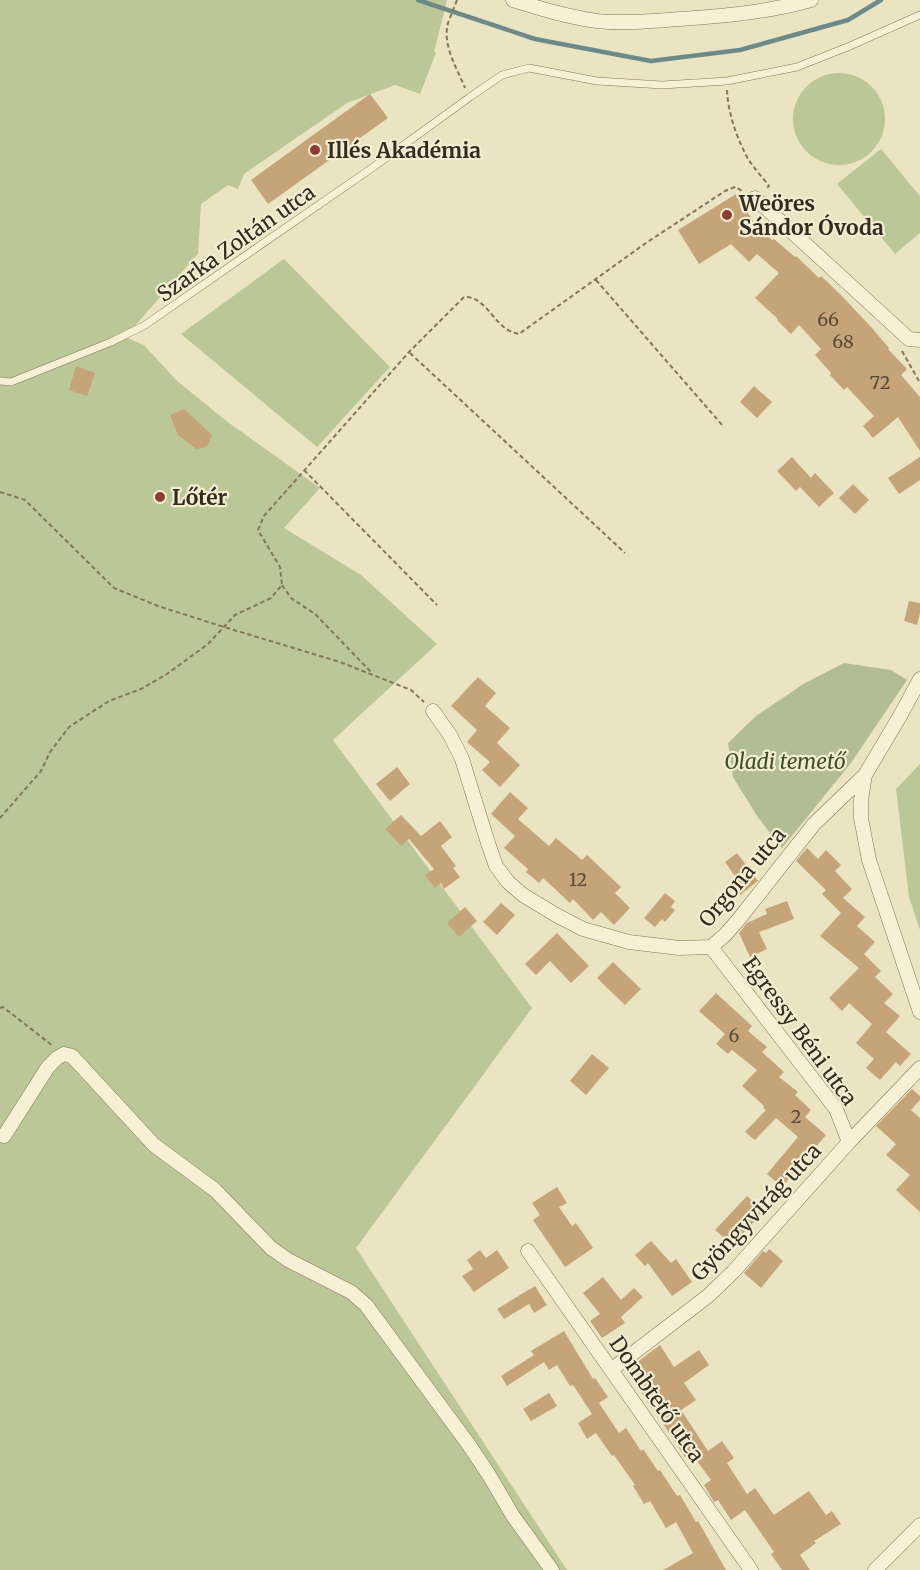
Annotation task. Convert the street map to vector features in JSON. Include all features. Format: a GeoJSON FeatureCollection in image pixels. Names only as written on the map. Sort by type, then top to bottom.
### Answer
{"type":"FeatureCollection","features":[{"type":"Feature","properties":{"kind":"street"},"geometry":{"type":"LineString","coordinates":[[513,0],[555,14],[600,21],[652,21],[708,17],[763,10],[811,0]]}},
{"type":"Feature","properties":{"kind":"street"},"geometry":{"type":"LineString","coordinates":[[754,198],[915,339]]}},
{"type":"Feature","properties":{"kind":"street"},"geometry":{"type":"LineString","coordinates":[[920,679],[865,776],[861,801],[861,818],[869,860],[920,1012]]}},
{"type":"Feature","properties":{"kind":"street","name":"Orgona utca"},"geometry":{"type":"LineString","coordinates":[[433,711],[450,735],[462,759],[496,867],[508,882],[522,895],[583,929],[629,942],[679,948],[711,947],[739,919],[814,824],[865,776]]}},
{"type":"Feature","properties":{"kind":"street","name":"Egressy Béni utca"},"geometry":{"type":"LineString","coordinates":[[711,947],[836,1109],[849,1142]]}},
{"type":"Feature","properties":{"kind":"street"},"geometry":{"type":"LineString","coordinates":[[4,1136],[48,1067],[64,1054],[72,1056],[154,1145],[215,1190],[271,1248],[288,1260],[351,1292],[366,1305],[469,1445],[513,1516],[552,1570]]}},
{"type":"Feature","properties":{"kind":"street","name":"Gyöngyvirág utca"},"geometry":{"type":"LineString","coordinates":[[611,1370],[708,1296],[733,1272],[849,1142],[920,1068]]}},
{"type":"Feature","properties":{"kind":"street","name":"Dombtető utca"},"geometry":{"type":"LineString","coordinates":[[528,1251],[752,1570]]}},
{"type":"Feature","properties":{"kind":"street"},"geometry":{"type":"LineString","coordinates":[[874,1570],[920,1525]]}},
{"type":"Feature","properties":{"kind":"lane","name":"Szarka Zoltán utca"},"geometry":{"type":"LineString","coordinates":[[0,381],[11,381],[111,342],[145,325],[363,175],[502,75],[529,68],[597,81],[662,85],[727,81],[797,67],[920,15]]}},
{"type":"Feature","properties":{"kind":"path"},"geometry":{"type":"LineString","coordinates":[[457,0],[447,25],[448,48],[470,97]]}},
{"type":"Feature","properties":{"kind":"path"},"geometry":{"type":"LineString","coordinates":[[374,676],[315,614],[291,598],[282,585],[280,567],[258,530],[264,516],[410,352],[464,297],[471,296],[478,300],[509,331],[519,334],[646,243],[725,191],[735,187],[754,198],[769,186],[749,160],[738,136],[728,106],[727,81]]}},
{"type":"Feature","properties":{"kind":"path"},"geometry":{"type":"LineString","coordinates":[[596,280],[723,426]]}},
{"type":"Feature","properties":{"kind":"path"},"geometry":{"type":"LineString","coordinates":[[915,339],[901,350],[920,383]]}},
{"type":"Feature","properties":{"kind":"path"},"geometry":{"type":"LineString","coordinates":[[410,352],[625,553]]}},
{"type":"Feature","properties":{"kind":"path"},"geometry":{"type":"LineString","coordinates":[[304,470],[437,605]]}},
{"type":"Feature","properties":{"kind":"path"},"geometry":{"type":"LineString","coordinates":[[0,492],[25,501],[114,588],[158,606],[340,663],[411,690],[433,711]]}},
{"type":"Feature","properties":{"kind":"path"},"geometry":{"type":"LineString","coordinates":[[0,818],[41,771],[50,752],[69,728],[109,701],[141,689],[167,674],[208,644],[235,615],[271,598],[282,585]]}},
{"type":"Feature","properties":{"kind":"path"},"geometry":{"type":"LineString","coordinates":[[0,1008],[3,1007],[64,1054]]}},
{"type":"Feature","properties":{"kind":"green space"},"geometry":{"type":"Polygon","coordinates":[[[0,0],[447,0],[434,52],[436,53],[420,94],[395,85],[347,103],[244,174],[238,189],[228,185],[201,204],[198,254],[125,337],[144,345],[176,380],[225,420],[320,488],[284,528],[361,575],[437,644],[333,740],[532,1008],[356,1248],[567,1570],[0,1570],[0,0]]]}},
{"type":"Feature","properties":{"kind":"green space"},"geometry":{"type":"Polygon","coordinates":[[[839,73],[857,76],[872,86],[882,101],[885,119],[882,137],[872,152],[857,162],[839,165],[821,162],[806,152],[796,137],[793,119],[796,101],[806,86],[821,76],[839,73]]]}},
{"type":"Feature","properties":{"kind":"green space"},"geometry":{"type":"Polygon","coordinates":[[[881,149],[920,196],[920,233],[895,254],[837,184],[881,149]]]}},
{"type":"Feature","properties":{"kind":"green space"},"geometry":{"type":"Polygon","coordinates":[[[284,259],[390,367],[317,447],[181,334],[284,259]]]}},
{"type":"Feature","properties":{"kind":"green space","name":"Oladi temető"},"geometry":{"type":"Polygon","coordinates":[[[844,663],[891,670],[907,680],[851,763],[782,848],[757,816],[733,777],[728,743],[756,716],[805,683],[844,663]]]}},
{"type":"Feature","properties":{"kind":"green space"},"geometry":{"type":"Polygon","coordinates":[[[920,764],[920,930],[909,897],[896,789],[920,764]]]}},
{"type":"Feature","properties":{"kind":"building","name":"Illés Akadémia"},"geometry":{"type":"Polygon","coordinates":[[[370,94],[388,118],[268,204],[251,180],[370,94]]]}},
{"type":"Feature","properties":{"kind":"building"},"geometry":{"type":"Polygon","coordinates":[[[736,194],[753,221],[772,240],[774,239],[796,256],[841,295],[907,369],[901,375],[920,397],[920,451],[898,417],[873,438],[863,426],[874,416],[847,387],[844,390],[830,375],[831,373],[815,355],[821,349],[799,325],[791,334],[755,298],[779,273],[757,254],[749,262],[731,244],[699,264],[678,230],[736,194]]]}},
{"type":"Feature","properties":{"kind":"building"},"geometry":{"type":"Polygon","coordinates":[[[76,366],[95,373],[87,396],[69,390],[76,366]]]}},
{"type":"Feature","properties":{"kind":"building"},"geometry":{"type":"Polygon","coordinates":[[[754,386],[772,402],[757,418],[740,402],[754,386]]]}},
{"type":"Feature","properties":{"kind":"building"},"geometry":{"type":"Polygon","coordinates":[[[184,409],[212,435],[207,447],[196,449],[178,435],[170,415],[184,409]]]}},
{"type":"Feature","properties":{"kind":"building"},"geometry":{"type":"Polygon","coordinates":[[[792,457],[811,478],[815,473],[834,493],[819,507],[800,487],[796,491],[777,471],[792,457]]]}},
{"type":"Feature","properties":{"kind":"building"},"geometry":{"type":"Polygon","coordinates":[[[920,457],[920,480],[899,494],[888,478],[920,457]]]}},
{"type":"Feature","properties":{"kind":"building"},"geometry":{"type":"Polygon","coordinates":[[[853,484],[869,500],[855,514],[839,498],[853,484]]]}},
{"type":"Feature","properties":{"kind":"building"},"geometry":{"type":"Polygon","coordinates":[[[909,601],[920,603],[917,625],[904,621],[909,601]]]}},
{"type":"Feature","properties":{"kind":"building"},"geometry":{"type":"Polygon","coordinates":[[[478,677],[496,693],[485,706],[510,728],[497,743],[520,765],[500,787],[482,770],[490,762],[467,742],[477,730],[451,706],[478,677]]]}},
{"type":"Feature","properties":{"kind":"building"},"geometry":{"type":"Polygon","coordinates":[[[397,767],[410,784],[390,801],[376,784],[397,767]]]}},
{"type":"Feature","properties":{"kind":"building"},"geometry":{"type":"Polygon","coordinates":[[[510,792],[528,808],[518,819],[549,846],[556,838],[582,860],[587,855],[621,887],[615,893],[630,908],[614,925],[601,912],[593,920],[573,899],[570,903],[543,878],[539,883],[526,872],[528,869],[504,848],[515,836],[491,814],[510,792]]]}},
{"type":"Feature","properties":{"kind":"building"},"geometry":{"type":"Polygon","coordinates":[[[401,815],[421,836],[440,821],[452,837],[441,846],[456,866],[453,868],[460,877],[444,889],[441,883],[435,888],[425,875],[434,869],[409,839],[401,846],[385,829],[401,815]]]}},
{"type":"Feature","properties":{"kind":"building"},"geometry":{"type":"Polygon","coordinates":[[[807,848],[818,859],[826,850],[841,865],[835,871],[852,889],[843,898],[865,917],[857,926],[875,942],[864,954],[881,971],[875,977],[893,994],[884,1003],[900,1016],[886,1032],[911,1054],[900,1066],[896,1062],[880,1080],[866,1068],[874,1059],[856,1043],[872,1024],[849,1003],[842,1011],[829,998],[859,968],[820,936],[841,913],[822,894],[826,890],[796,861],[807,848]]]}},
{"type":"Feature","properties":{"kind":"building"},"geometry":{"type":"Polygon","coordinates":[[[737,853],[758,881],[740,895],[731,884],[737,879],[725,862],[737,853]]]}},
{"type":"Feature","properties":{"kind":"building"},"geometry":{"type":"Polygon","coordinates":[[[665,893],[675,901],[671,907],[675,910],[665,922],[662,919],[655,927],[644,918],[665,893]]]}},
{"type":"Feature","properties":{"kind":"building"},"geometry":{"type":"Polygon","coordinates":[[[787,901],[794,919],[759,932],[767,949],[750,957],[739,933],[747,923],[767,914],[765,909],[787,901]]]}},
{"type":"Feature","properties":{"kind":"building"},"geometry":{"type":"Polygon","coordinates":[[[501,903],[515,915],[497,935],[483,922],[501,903]]]}},
{"type":"Feature","properties":{"kind":"building"},"geometry":{"type":"Polygon","coordinates":[[[465,907],[477,921],[459,937],[447,923],[465,907]]]}},
{"type":"Feature","properties":{"kind":"building"},"geometry":{"type":"Polygon","coordinates":[[[557,933],[589,966],[571,983],[550,961],[536,975],[525,964],[557,933]]]}},
{"type":"Feature","properties":{"kind":"building"},"geometry":{"type":"Polygon","coordinates":[[[613,962],[641,989],[625,1005],[597,978],[613,962]]]}},
{"type":"Feature","properties":{"kind":"building"},"geometry":{"type":"Polygon","coordinates":[[[716,993],[752,1026],[748,1031],[767,1047],[762,1052],[784,1072],[779,1077],[798,1092],[795,1095],[811,1110],[805,1117],[826,1135],[782,1187],[767,1174],[798,1137],[776,1118],[755,1140],[745,1132],[766,1110],[742,1086],[757,1070],[732,1050],[728,1054],[716,1044],[725,1034],[699,1011],[716,993]]]}},
{"type":"Feature","properties":{"kind":"building"},"geometry":{"type":"Polygon","coordinates":[[[592,1054],[609,1068],[586,1095],[570,1081],[592,1054]]]}},
{"type":"Feature","properties":{"kind":"building"},"geometry":{"type":"Polygon","coordinates":[[[912,1089],[920,1096],[920,1100],[911,1110],[920,1118],[920,1212],[896,1190],[910,1175],[886,1155],[896,1144],[876,1126],[912,1089]]]}},
{"type":"Feature","properties":{"kind":"building"},"geometry":{"type":"Polygon","coordinates":[[[557,1187],[567,1203],[559,1207],[572,1226],[576,1223],[593,1248],[565,1267],[533,1220],[540,1215],[532,1203],[557,1187]]]}},
{"type":"Feature","properties":{"kind":"building"},"geometry":{"type":"Polygon","coordinates":[[[747,1196],[764,1211],[732,1245],[715,1230],[747,1196]]]}},
{"type":"Feature","properties":{"kind":"building"},"geometry":{"type":"Polygon","coordinates":[[[651,1241],[671,1263],[676,1259],[692,1282],[672,1296],[648,1263],[645,1266],[635,1255],[651,1241]]]}},
{"type":"Feature","properties":{"kind":"building"},"geometry":{"type":"Polygon","coordinates":[[[769,1249],[783,1261],[761,1288],[744,1273],[763,1251],[766,1253],[769,1249]]]}},
{"type":"Feature","properties":{"kind":"building"},"geometry":{"type":"Polygon","coordinates":[[[480,1250],[486,1258],[497,1250],[509,1268],[474,1292],[462,1276],[473,1269],[467,1260],[480,1250]]]}},
{"type":"Feature","properties":{"kind":"building"},"geometry":{"type":"Polygon","coordinates":[[[603,1277],[621,1300],[634,1288],[643,1297],[621,1317],[625,1323],[602,1338],[590,1321],[600,1314],[583,1293],[603,1277]]]}},
{"type":"Feature","properties":{"kind":"building"},"geometry":{"type":"Polygon","coordinates":[[[535,1286],[547,1305],[534,1313],[529,1304],[504,1319],[497,1309],[535,1286]]]}},
{"type":"Feature","properties":{"kind":"building"},"geometry":{"type":"Polygon","coordinates":[[[564,1331],[593,1379],[595,1378],[608,1397],[599,1403],[619,1433],[626,1428],[641,1451],[643,1449],[658,1471],[660,1470],[677,1496],[680,1495],[726,1570],[663,1570],[693,1553],[676,1522],[666,1528],[650,1501],[644,1504],[633,1486],[635,1485],[596,1433],[587,1439],[578,1423],[592,1414],[557,1365],[549,1370],[544,1362],[507,1386],[501,1376],[534,1355],[531,1351],[564,1331]]]}},
{"type":"Feature","properties":{"kind":"building"},"geometry":{"type":"Polygon","coordinates":[[[660,1345],[674,1367],[699,1350],[709,1365],[684,1383],[696,1400],[681,1410],[708,1451],[722,1441],[734,1458],[727,1463],[747,1494],[755,1488],[774,1515],[809,1491],[826,1515],[832,1511],[841,1524],[814,1541],[816,1543],[800,1555],[810,1570],[782,1570],[771,1554],[774,1552],[745,1510],[731,1520],[718,1500],[714,1502],[704,1485],[711,1480],[691,1453],[685,1457],[651,1408],[628,1369],[660,1345]]]}},
{"type":"Feature","properties":{"kind":"building"},"geometry":{"type":"Polygon","coordinates":[[[549,1393],[557,1406],[531,1421],[523,1409],[549,1393]]]}},
{"type":"Feature","properties":{"kind":"waterway"},"geometry":{"type":"LineString","coordinates":[[418,0],[535,39],[651,61],[740,50],[848,20],[881,0]]}},
{"type":"Feature","properties":{"kind":"place","name":"Illés Akadémia"},"geometry":{"type":"Point","coordinates":[315,150]}},
{"type":"Feature","properties":{"kind":"place","name":"Weöres Sándor Óvoda"},"geometry":{"type":"Point","coordinates":[727,215]}},
{"type":"Feature","properties":{"kind":"place","name":"Lőtér"},"geometry":{"type":"Point","coordinates":[160,497]}}]}
